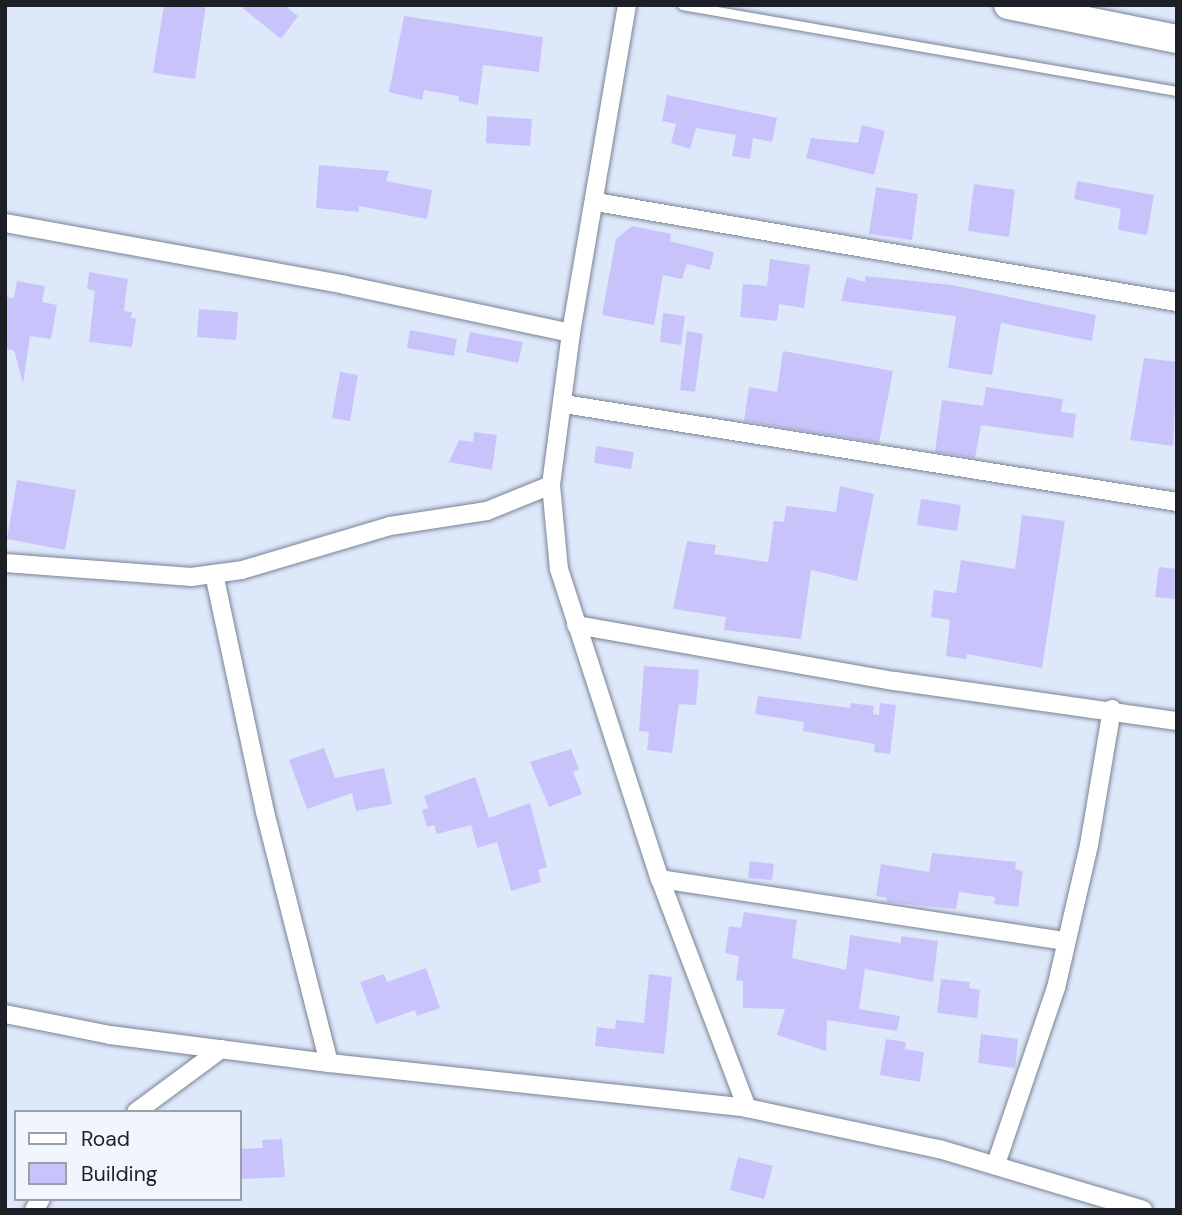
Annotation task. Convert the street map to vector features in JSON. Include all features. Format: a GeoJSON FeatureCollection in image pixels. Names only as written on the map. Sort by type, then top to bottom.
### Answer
{"type":"FeatureCollection","features":[{"type":"Feature","properties":{"kind":"highway"},"geometry":{"type":"LineString","coordinates":[[1008,5],[1177,39]]}},
{"type":"Feature","properties":{"kind":"street"},"geometry":{"type":"LineString","coordinates":[[627,5],[596,202],[571,332],[564,404],[551,485],[559,569],[660,879],[747,1108]]}},
{"type":"Feature","properties":{"kind":"street"},"geometry":{"type":"LineString","coordinates":[[596,202],[1177,302]]}},
{"type":"Feature","properties":{"kind":"street"},"geometry":{"type":"LineString","coordinates":[[5,223],[358,287],[571,332]]}},
{"type":"Feature","properties":{"kind":"street"},"geometry":{"type":"LineString","coordinates":[[564,404],[1177,502]]}},
{"type":"Feature","properties":{"kind":"street"},"geometry":{"type":"LineString","coordinates":[[5,563],[191,577],[242,570],[390,526],[487,511],[551,485]]}},
{"type":"Feature","properties":{"kind":"street"},"geometry":{"type":"LineString","coordinates":[[214,574],[265,812],[329,1063]]}},
{"type":"Feature","properties":{"kind":"street"},"geometry":{"type":"LineString","coordinates":[[576,625],[895,681],[1112,709],[1177,721]]}},
{"type":"Feature","properties":{"kind":"street"},"geometry":{"type":"LineString","coordinates":[[996,1164],[1041,1040],[1089,845],[1112,709]]}},
{"type":"Feature","properties":{"kind":"street"},"geometry":{"type":"LineString","coordinates":[[660,879],[1066,941]]}},
{"type":"Feature","properties":{"kind":"street"},"geometry":{"type":"LineString","coordinates":[[5,1014],[110,1035],[329,1063],[747,1108],[996,1164],[1143,1210]]}},
{"type":"Feature","properties":{"kind":"street"},"geometry":{"type":"LineString","coordinates":[[138,1110],[221,1049]]}},
{"type":"Feature","properties":{"kind":"lane"},"geometry":{"type":"LineString","coordinates":[[682,5],[1177,91]]}},
{"type":"Feature","properties":{"kind":"building"},"geometry":{"type":"Polygon","coordinates":[[[164,5],[206,5],[195,79],[153,73],[164,5]]]}},
{"type":"Feature","properties":{"kind":"building"},"geometry":{"type":"Polygon","coordinates":[[[239,5],[284,5],[298,16],[281,39],[239,5]]]}},
{"type":"Feature","properties":{"kind":"building"},"geometry":{"type":"Polygon","coordinates":[[[404,16],[543,37],[539,72],[483,65],[478,105],[459,101],[459,96],[424,90],[422,100],[389,92],[404,16]]]}},
{"type":"Feature","properties":{"kind":"building"},"geometry":{"type":"Polygon","coordinates":[[[667,95],[777,118],[772,142],[753,138],[750,159],[732,156],[736,135],[696,128],[690,149],[671,143],[676,124],[662,121],[667,95]]]}},
{"type":"Feature","properties":{"kind":"building"},"geometry":{"type":"Polygon","coordinates":[[[487,116],[532,119],[530,146],[486,143],[487,116]]]}},
{"type":"Feature","properties":{"kind":"building"},"geometry":{"type":"Polygon","coordinates":[[[862,125],[885,131],[874,175],[806,158],[811,138],[858,143],[862,125]]]}},
{"type":"Feature","properties":{"kind":"building"},"geometry":{"type":"Polygon","coordinates":[[[319,165],[389,171],[386,181],[432,190],[427,219],[359,206],[359,212],[316,208],[319,165]]]}},
{"type":"Feature","properties":{"kind":"building"},"geometry":{"type":"Polygon","coordinates":[[[1077,181],[1154,195],[1147,235],[1118,230],[1121,209],[1074,199],[1077,181]]]}},
{"type":"Feature","properties":{"kind":"building"},"geometry":{"type":"Polygon","coordinates":[[[974,184],[1015,190],[1009,237],[968,231],[974,184]]]}},
{"type":"Feature","properties":{"kind":"building"},"geometry":{"type":"Polygon","coordinates":[[[876,187],[918,194],[912,240],[869,234],[876,187]]]}},
{"type":"Feature","properties":{"kind":"building"},"geometry":{"type":"Polygon","coordinates":[[[632,226],[671,234],[670,241],[714,252],[710,270],[687,264],[682,279],[663,275],[654,325],[602,315],[616,239],[632,226]]]}},
{"type":"Feature","properties":{"kind":"building"},"geometry":{"type":"Polygon","coordinates":[[[770,259],[810,265],[804,308],[779,304],[777,321],[740,317],[743,284],[767,286],[770,259]]]}},
{"type":"Feature","properties":{"kind":"building"},"geometry":{"type":"Polygon","coordinates":[[[89,272],[128,279],[124,311],[132,312],[131,318],[136,318],[132,347],[89,342],[95,291],[87,289],[89,272]]]}},
{"type":"Feature","properties":{"kind":"building"},"geometry":{"type":"Polygon","coordinates":[[[865,276],[952,285],[1096,315],[1092,341],[1001,323],[992,375],[948,368],[956,316],[841,301],[847,277],[865,282],[865,276]]]}},
{"type":"Feature","properties":{"kind":"building"},"geometry":{"type":"Polygon","coordinates":[[[17,281],[45,286],[42,302],[57,305],[51,339],[30,336],[23,384],[14,350],[5,349],[5,297],[14,298],[17,281]]]}},
{"type":"Feature","properties":{"kind":"building"},"geometry":{"type":"Polygon","coordinates":[[[199,309],[238,312],[236,340],[197,337],[199,309]]]}},
{"type":"Feature","properties":{"kind":"building"},"geometry":{"type":"Polygon","coordinates":[[[663,313],[685,316],[681,345],[660,342],[663,313]]]}},
{"type":"Feature","properties":{"kind":"building"},"geometry":{"type":"Polygon","coordinates":[[[410,330],[457,339],[454,356],[407,348],[410,330]]]}},
{"type":"Feature","properties":{"kind":"building"},"geometry":{"type":"Polygon","coordinates":[[[687,331],[703,334],[695,392],[680,390],[687,331]]]}},
{"type":"Feature","properties":{"kind":"building"},"geometry":{"type":"Polygon","coordinates":[[[470,332],[523,342],[518,363],[466,352],[470,332]]]}},
{"type":"Feature","properties":{"kind":"building"},"geometry":{"type":"Polygon","coordinates":[[[783,351],[893,371],[879,443],[744,421],[749,387],[777,392],[783,351]]]}},
{"type":"Feature","properties":{"kind":"building"},"geometry":{"type":"Polygon","coordinates":[[[1144,358],[1177,362],[1173,446],[1130,440],[1144,358]]]}},
{"type":"Feature","properties":{"kind":"building"},"geometry":{"type":"Polygon","coordinates":[[[340,372],[358,375],[350,421],[332,418],[340,372]]]}},
{"type":"Feature","properties":{"kind":"building"},"geometry":{"type":"Polygon","coordinates":[[[986,387],[1063,399],[1061,412],[1076,414],[1073,438],[981,425],[975,458],[935,452],[942,400],[983,406],[986,387]]]}},
{"type":"Feature","properties":{"kind":"building"},"geometry":{"type":"Polygon","coordinates":[[[474,432],[497,435],[492,470],[449,462],[459,440],[473,442],[474,432]]]}},
{"type":"Feature","properties":{"kind":"building"},"geometry":{"type":"Polygon","coordinates":[[[596,446],[634,452],[631,469],[594,463],[596,446]]]}},
{"type":"Feature","properties":{"kind":"building"},"geometry":{"type":"Polygon","coordinates":[[[17,480],[76,490],[65,550],[7,539],[17,480]]]}},
{"type":"Feature","properties":{"kind":"building"},"geometry":{"type":"Polygon","coordinates":[[[840,486],[874,494],[857,581],[811,570],[801,639],[724,630],[726,617],[673,609],[687,541],[716,545],[714,554],[768,562],[774,521],[784,522],[786,506],[836,512],[840,486]]]}},
{"type":"Feature","properties":{"kind":"building"},"geometry":{"type":"Polygon","coordinates":[[[921,499],[961,505],[957,531],[917,525],[921,499]]]}},
{"type":"Feature","properties":{"kind":"building"},"geometry":{"type":"Polygon","coordinates":[[[1022,515],[1065,521],[1042,668],[967,654],[966,659],[946,656],[950,620],[931,617],[934,590],[956,593],[961,560],[1015,569],[1022,515]]]}},
{"type":"Feature","properties":{"kind":"building"},"geometry":{"type":"Polygon","coordinates":[[[1159,567],[1177,569],[1177,599],[1155,597],[1159,567]]]}},
{"type":"Feature","properties":{"kind":"building"},"geometry":{"type":"Polygon","coordinates":[[[644,666],[699,670],[696,705],[679,704],[672,753],[647,750],[649,732],[639,731],[644,666]]]}},
{"type":"Feature","properties":{"kind":"building"},"geometry":{"type":"Polygon","coordinates":[[[758,696],[850,708],[851,703],[874,706],[873,714],[879,715],[880,703],[896,705],[890,754],[874,752],[875,744],[803,731],[804,722],[755,714],[758,696]]]}},
{"type":"Feature","properties":{"kind":"building"},"geometry":{"type":"Polygon","coordinates":[[[324,748],[335,778],[384,768],[392,804],[356,811],[352,793],[307,809],[289,760],[324,748]]]}},
{"type":"Feature","properties":{"kind":"building"},"geometry":{"type":"Polygon","coordinates":[[[571,749],[579,769],[573,772],[582,794],[549,807],[530,762],[571,749]]]}},
{"type":"Feature","properties":{"kind":"building"},"geometry":{"type":"Polygon","coordinates":[[[475,777],[489,818],[530,803],[547,867],[538,870],[541,882],[511,891],[497,842],[477,848],[471,825],[437,834],[434,825],[427,827],[422,810],[428,808],[424,796],[475,777]]]}},
{"type":"Feature","properties":{"kind":"building"},"geometry":{"type":"Polygon","coordinates":[[[932,853],[1016,862],[1015,869],[1023,871],[1018,907],[994,904],[995,897],[959,892],[956,909],[886,902],[887,898],[876,896],[881,864],[929,872],[932,853]]]}},
{"type":"Feature","properties":{"kind":"building"},"geometry":{"type":"Polygon","coordinates":[[[750,861],[774,864],[772,880],[748,878],[750,861]]]}},
{"type":"Feature","properties":{"kind":"building"},"geometry":{"type":"Polygon","coordinates":[[[744,912],[797,920],[792,958],[846,970],[850,935],[901,943],[901,936],[938,941],[933,982],[865,969],[859,1009],[900,1016],[897,1031],[827,1020],[826,1051],[777,1035],[785,1009],[743,1008],[743,981],[736,980],[739,956],[725,953],[729,926],[741,928],[744,912]]]}},
{"type":"Feature","properties":{"kind":"building"},"geometry":{"type":"Polygon","coordinates":[[[426,968],[440,1008],[417,1016],[415,1010],[376,1024],[360,982],[384,974],[387,982],[426,968]]]}},
{"type":"Feature","properties":{"kind":"building"},"geometry":{"type":"Polygon","coordinates":[[[649,974],[672,977],[664,1054],[595,1046],[597,1027],[615,1029],[616,1020],[644,1023],[649,974]]]}},
{"type":"Feature","properties":{"kind":"building"},"geometry":{"type":"Polygon","coordinates":[[[941,979],[970,982],[969,988],[980,990],[977,1018],[937,1013],[941,979]]]}},
{"type":"Feature","properties":{"kind":"building"},"geometry":{"type":"Polygon","coordinates":[[[981,1034],[1018,1039],[1015,1068],[978,1063],[981,1034]]]}},
{"type":"Feature","properties":{"kind":"building"},"geometry":{"type":"Polygon","coordinates":[[[886,1039],[906,1042],[905,1049],[924,1052],[920,1082],[880,1075],[886,1039]]]}},
{"type":"Feature","properties":{"kind":"building"},"geometry":{"type":"Polygon","coordinates":[[[282,1139],[285,1177],[242,1179],[242,1149],[263,1148],[262,1140],[282,1139]]]}},
{"type":"Feature","properties":{"kind":"building"},"geometry":{"type":"Polygon","coordinates":[[[738,1157],[773,1166],[764,1199],[730,1190],[738,1157]]]}}]}
